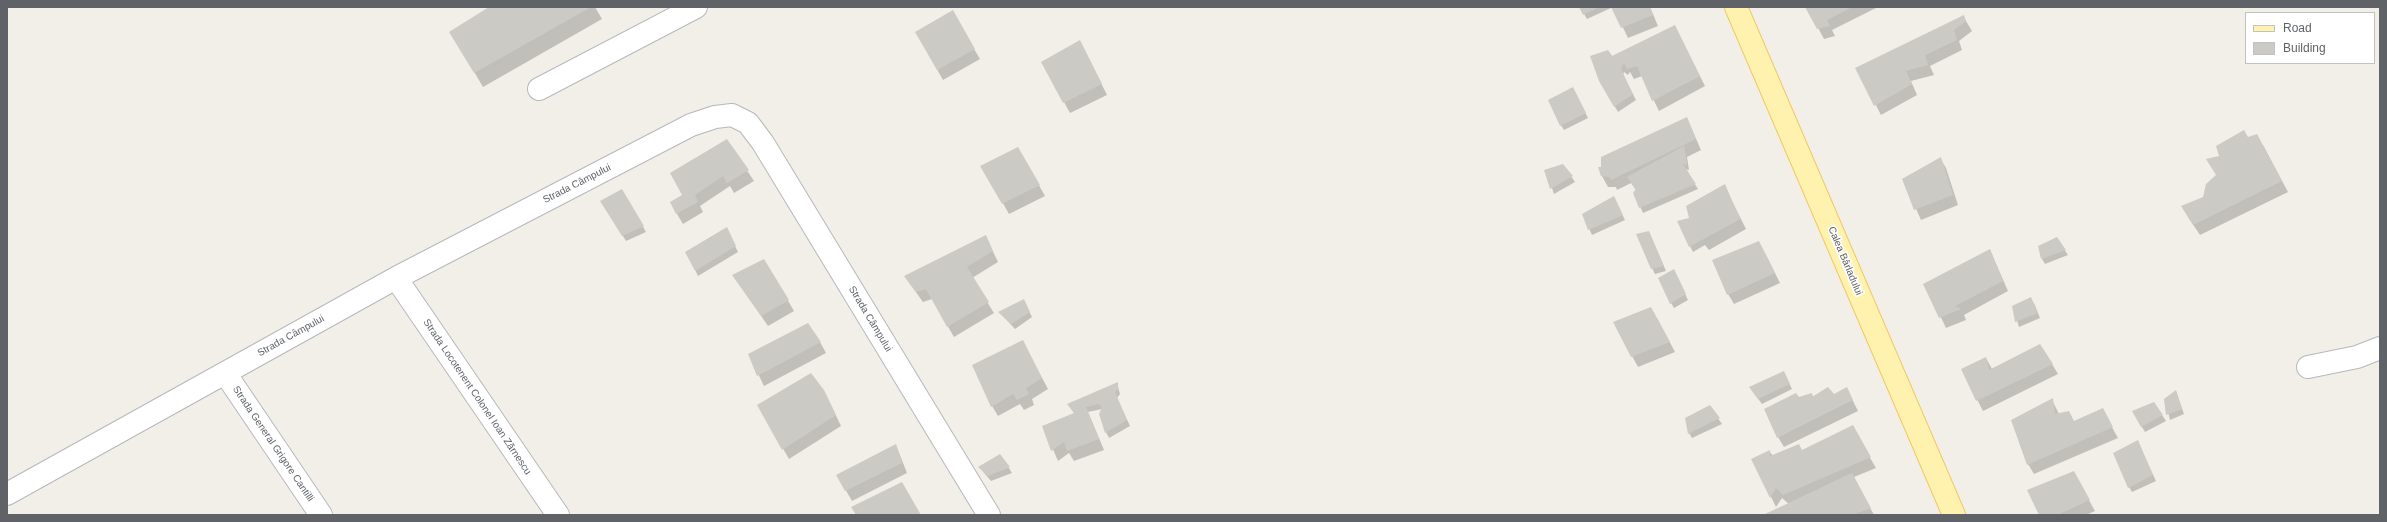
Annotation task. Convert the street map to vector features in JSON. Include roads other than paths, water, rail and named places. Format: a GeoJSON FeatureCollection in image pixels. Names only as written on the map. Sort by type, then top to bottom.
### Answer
{"type":"FeatureCollection","features":[{"type":"Feature","properties":{"kind":"main road","name":"Calea Bârladului"},"geometry":{"type":"LineString","coordinates":[[1736,7],[1954,515]]}},
{"type":"Feature","properties":{"kind":"street"},"geometry":{"type":"LineString","coordinates":[[539,90],[696,7]]}},
{"type":"Feature","properties":{"kind":"street","name":"Strada Câmpului"},"geometry":{"type":"LineString","coordinates":[[7,494],[396,278],[692,125],[715,117],[732,115],[748,123],[763,143],[989,515]]}},
{"type":"Feature","properties":{"kind":"street","name":"Strada Locotenent Colonel Ioan Zărnescu"},"geometry":{"type":"LineString","coordinates":[[396,278],[558,515]]}},
{"type":"Feature","properties":{"kind":"street"},"geometry":{"type":"LineString","coordinates":[[2308,367],[2356,358],[2380,348]]}},
{"type":"Feature","properties":{"kind":"street","name":"Strada General Grigore Cantilli"},"geometry":{"type":"LineString","coordinates":[[225,373],[321,515]]}}]}
